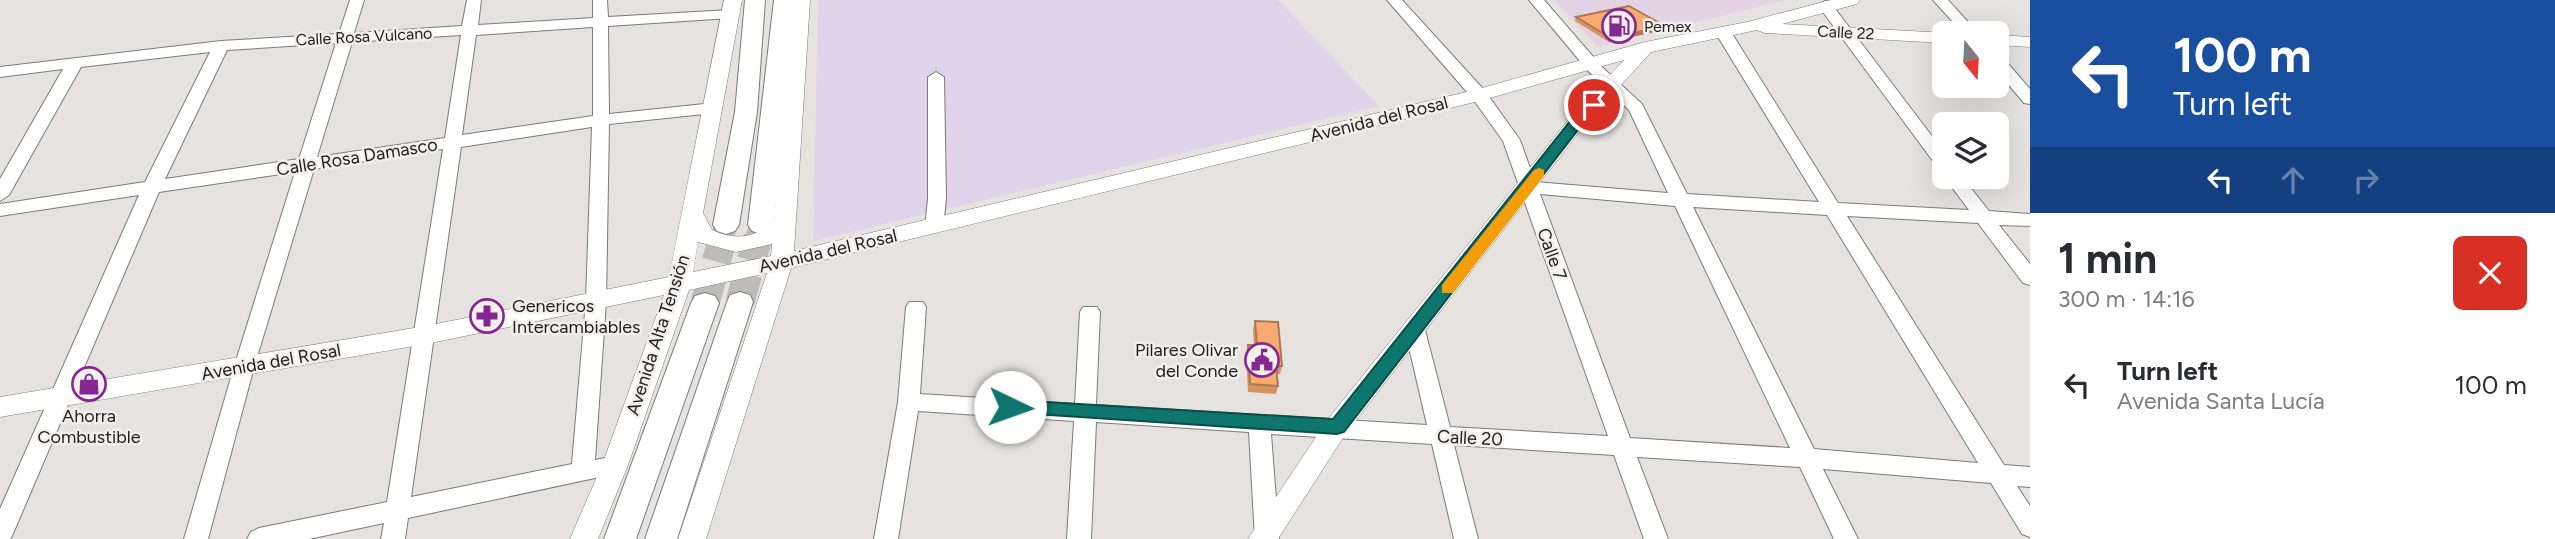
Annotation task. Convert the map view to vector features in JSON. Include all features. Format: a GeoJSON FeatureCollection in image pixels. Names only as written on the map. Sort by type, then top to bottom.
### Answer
{"type":"FeatureCollection","features":[{"type":"Feature","properties":{"kind":"main road"},"geometry":{"type":"LineString","coordinates":[[726,225],[746,112],[755,0]]}},
{"type":"Feature","properties":{"kind":"main road"},"geometry":{"type":"LineString","coordinates":[[761,225],[784,0]]}},
{"type":"Feature","properties":{"kind":"main road"},"geometry":{"type":"LineString","coordinates":[[661,539],[740,302]]}},
{"type":"Feature","properties":{"kind":"main road","name":"Avenida Alta Tensión"},"geometry":{"type":"LineString","coordinates":[[620,539],[705,303]]}},
{"type":"Feature","properties":{"kind":"street"},"geometry":{"type":"LineString","coordinates":[[197,539],[244,367],[357,0]]}},
{"type":"Feature","properties":{"kind":"street"},"geometry":{"type":"LineString","coordinates":[[393,539],[426,335],[474,0]]}},
{"type":"Feature","properties":{"kind":"street"},"geometry":{"type":"LineString","coordinates":[[583,472],[596,301],[601,120],[600,0]]}},
{"type":"Feature","properties":{"kind":"street"},"geometry":{"type":"LineString","coordinates":[[692,539],[782,262],[801,0]]}},
{"type":"Feature","properties":{"kind":"street","name":"Calle 7"},"geometry":{"type":"LineString","coordinates":[[1394,0],[1479,95],[1511,141],[1656,539]]}},
{"type":"Feature","properties":{"kind":"street"},"geometry":{"type":"LineString","coordinates":[[1536,0],[1636,108],[1846,539]]}},
{"type":"Feature","properties":{"kind":"street"},"geometry":{"type":"LineString","coordinates":[[1748,27],[1851,0]]}},
{"type":"Feature","properties":{"kind":"street"},"geometry":{"type":"LineString","coordinates":[[1940,0],[1960,21]]}},
{"type":"Feature","properties":{"kind":"street"},"geometry":{"type":"LineString","coordinates":[[1825,5],[1849,33],[1932,147]]}},
{"type":"Feature","properties":{"kind":"street","name":"Calle Rosa Vulcano"},"geometry":{"type":"LineString","coordinates":[[0,72],[221,46],[599,21],[731,7]]}},
{"type":"Feature","properties":{"kind":"street","name":"Avenida Alta Tensión"},"geometry":{"type":"LineString","coordinates":[[584,539],[615,465],[679,284],[715,108],[731,7]]}},
{"type":"Feature","properties":{"kind":"street","name":"Calle 22"},"geometry":{"type":"LineString","coordinates":[[1723,32],[1748,27],[1932,37]]}},
{"type":"Feature","properties":{"kind":"street"},"geometry":{"type":"LineString","coordinates":[[1723,32],[2030,527]]}},
{"type":"Feature","properties":{"kind":"street","name":"Avenida del Rosal"},"geometry":{"type":"LineString","coordinates":[[0,407],[426,335],[782,262],[1479,95],[1645,48],[1723,32]]}},
{"type":"Feature","properties":{"kind":"street"},"geometry":{"type":"LineString","coordinates":[[2009,41],[2030,42]]}},
{"type":"Feature","properties":{"kind":"street"},"geometry":{"type":"LineString","coordinates":[[0,537],[151,189],[221,46]]}},
{"type":"Feature","properties":{"kind":"street"},"geometry":{"type":"LineString","coordinates":[[1265,537],[1337,426],[1529,187],[1576,123],[1613,86],[1645,48]]}},
{"type":"Feature","properties":{"kind":"street"},"geometry":{"type":"LineString","coordinates":[[0,195],[75,62]]}},
{"type":"Feature","properties":{"kind":"street"},"geometry":{"type":"LineString","coordinates":[[2009,75],[2030,99]]}},
{"type":"Feature","properties":{"kind":"street"},"geometry":{"type":"LineString","coordinates":[[934,227],[937,199],[936,76]]}},
{"type":"Feature","properties":{"kind":"street","name":"Calle Rosa Damasco"},"geometry":{"type":"LineString","coordinates":[[0,210],[601,120],[715,108]]}},
{"type":"Feature","properties":{"kind":"street"},"geometry":{"type":"LineString","coordinates":[[1529,187],[1679,200],[2030,220]]}},
{"type":"Feature","properties":{"kind":"street"},"geometry":{"type":"LineString","coordinates":[[1963,189],[2030,278]]}},
{"type":"Feature","properties":{"kind":"street"},"geometry":{"type":"LineString","coordinates":[[694,215],[704,235],[715,242],[730,245],[764,239],[785,223]]}},
{"type":"Feature","properties":{"kind":"street"},"geometry":{"type":"LineString","coordinates":[[886,539],[909,402],[916,307]]}},
{"type":"Feature","properties":{"kind":"street"},"geometry":{"type":"LineString","coordinates":[[1079,539],[1090,312]]}},
{"type":"Feature","properties":{"kind":"street"},"geometry":{"type":"LineString","coordinates":[[1415,330],[1466,539]]}},
{"type":"Feature","properties":{"kind":"street","name":"Calle 20"},"geometry":{"type":"LineString","coordinates":[[909,402],[1337,426],[1443,436],[1806,458],[2030,477]]}},
{"type":"Feature","properties":{"kind":"street"},"geometry":{"type":"LineString","coordinates":[[1259,422],[1265,537]]}},
{"type":"Feature","properties":{"kind":"street"},"geometry":{"type":"LineString","coordinates":[[259,539],[615,465]]}},
{"type":"Feature","properties":{"kind":"shaded area"},"geometry":{"type":"Polygon","coordinates":[[[818,0],[1278,0],[1379,106],[813,241],[818,0]]]}},
{"type":"Feature","properties":{"kind":"shaded area"},"geometry":{"type":"Polygon","coordinates":[[[1554,0],[1786,0],[1598,47],[1554,0]]]}},
{"type":"Feature","properties":{"kind":"building","name":"Pemex"},"geometry":{"type":"Polygon","coordinates":[[[1629,6],[1665,26],[1611,38],[1576,17],[1629,6]]]}},
{"type":"Feature","properties":{"kind":"building","name":"Pilares Olivar del Conde"},"geometry":{"type":"Polygon","coordinates":[[[1255,321],[1278,322],[1282,366],[1276,366],[1278,386],[1250,384],[1248,345],[1257,345],[1255,321]]]}},
{"type":"Feature","properties":{"kind":"tunnel"},"geometry":{"type":"LineString","coordinates":[[722,238],[726,225]]}},
{"type":"Feature","properties":{"kind":"tunnel"},"geometry":{"type":"LineString","coordinates":[[757,238],[761,225]]}},
{"type":"Feature","properties":{"kind":"tunnel"},"geometry":{"type":"LineString","coordinates":[[705,303],[723,237]]}},
{"type":"Feature","properties":{"kind":"tunnel"},"geometry":{"type":"LineString","coordinates":[[740,302],[758,237]]}},
{"type":"Feature","properties":{"kind":"slow traffic"},"geometry":{"type":"LineString","coordinates":[[1447,289],[1539,173]]}},
{"type":"Feature","properties":{"kind":"place","name":"Pemex"},"geometry":{"type":"Point","coordinates":[1619,26]}},
{"type":"Feature","properties":{"kind":"place","name":"Genericos Intercambiables"},"geometry":{"type":"Point","coordinates":[487,316]}},
{"type":"Feature","properties":{"kind":"place","name":"Pilares Olivar del Conde"},"geometry":{"type":"Point","coordinates":[1262,360]}},
{"type":"Feature","properties":{"kind":"place","name":"Ahorra Combustible"},"geometry":{"type":"Point","coordinates":[89,384]}},
{"type":"Feature","properties":{"kind":"route"},"geometry":{"type":"LineString","coordinates":[[1010,407],[1337,426],[1529,187],[1576,123],[1594,105]]}}]}
